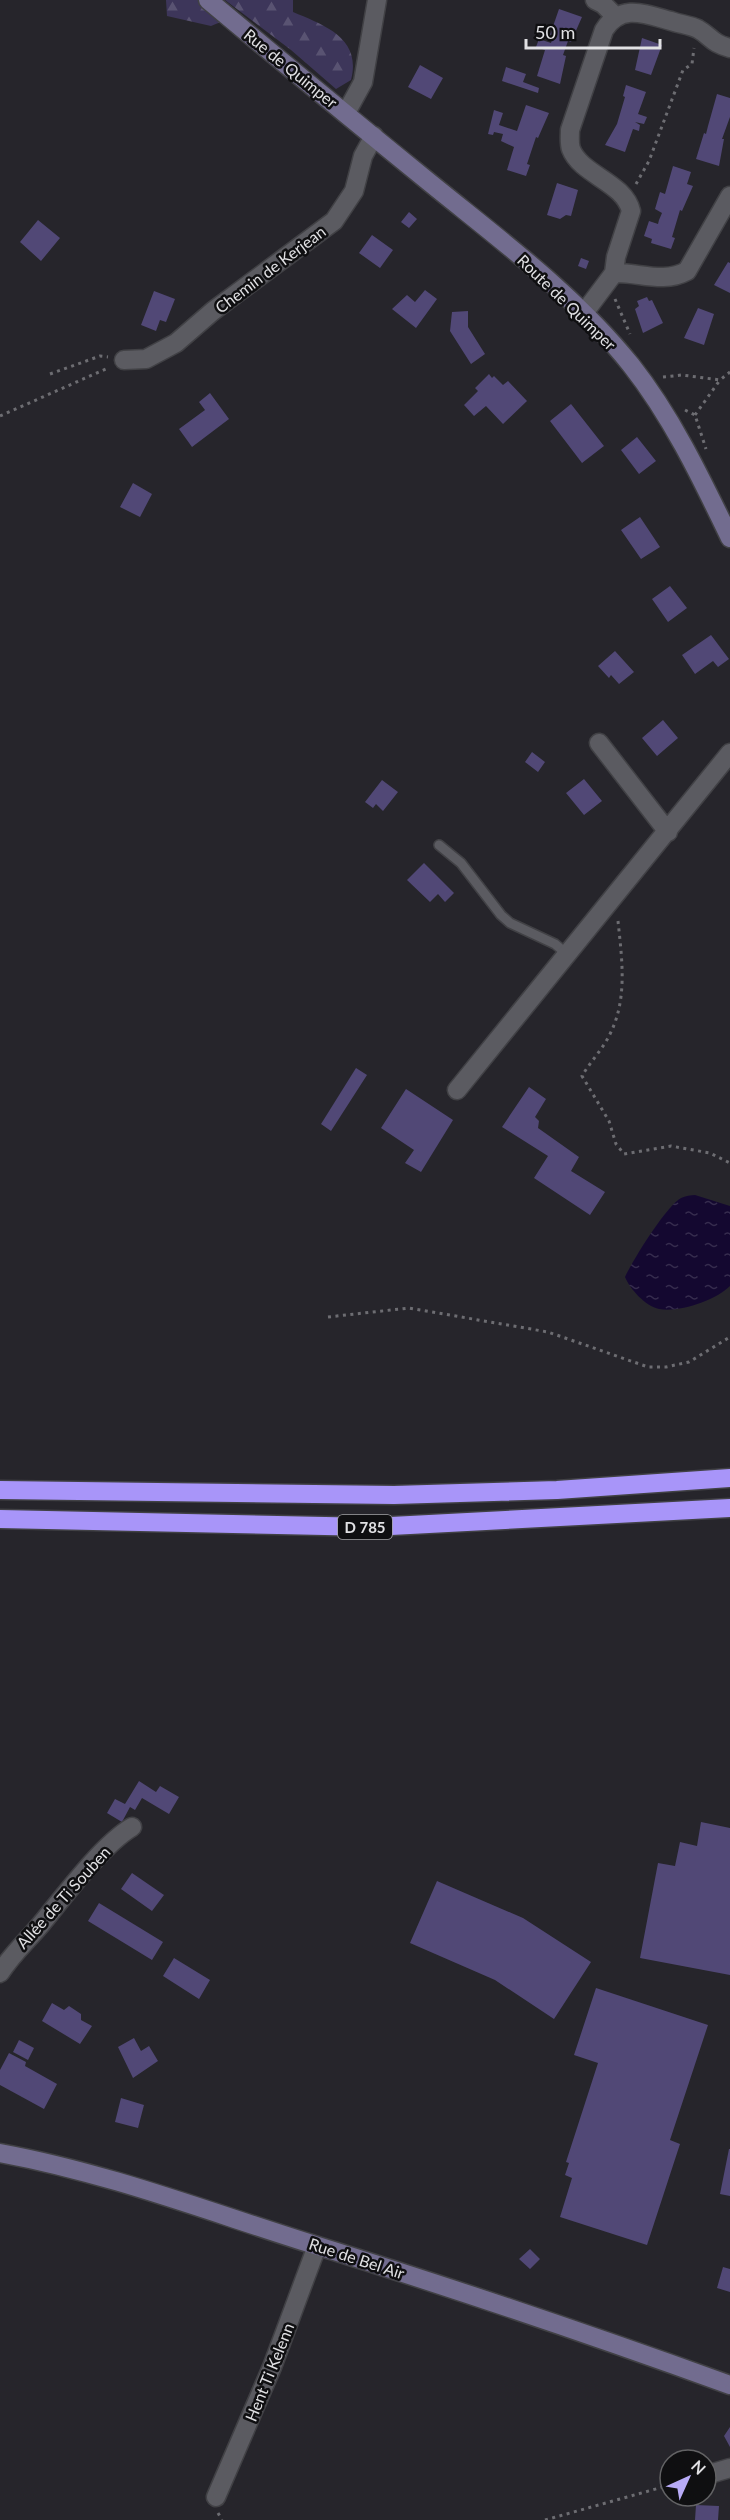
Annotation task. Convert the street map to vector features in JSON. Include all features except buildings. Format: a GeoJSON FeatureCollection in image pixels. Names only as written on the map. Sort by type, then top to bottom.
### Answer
{"type":"FeatureCollection","features":[{"type":"Feature","properties":{"kind":"highway","name":"D 785"},"geometry":{"type":"LineString","coordinates":[[0,1490],[394,1495],[557,1490],[730,1478]]}},
{"type":"Feature","properties":{"kind":"highway","name":"D 785"},"geometry":{"type":"LineString","coordinates":[[0,1519],[372,1527],[730,1508]]}},
{"type":"Feature","properties":{"kind":"street","name":"Rue de Quimper"},"geometry":{"type":"LineString","coordinates":[[208,0],[374,136]]}},
{"type":"Feature","properties":{"kind":"street"},"geometry":{"type":"LineString","coordinates":[[346,113],[363,82],[377,0]]}},
{"type":"Feature","properties":{"kind":"street"},"geometry":{"type":"LineString","coordinates":[[595,0],[603,4],[616,17]]}},
{"type":"Feature","properties":{"kind":"street"},"geometry":{"type":"LineString","coordinates":[[584,313],[614,273],[631,211],[624,196],[580,161],[570,146],[570,130],[604,30],[616,17],[629,11],[639,12],[698,29],[716,44],[730,48]]}},
{"type":"Feature","properties":{"kind":"street","name":"Route de Quimper"},"geometry":{"type":"LineString","coordinates":[[374,136],[518,254],[584,313],[645,385],[677,434],[730,538]]}},
{"type":"Feature","properties":{"kind":"street","name":"Chemin de Kerjean"},"geometry":{"type":"LineString","coordinates":[[124,360],[146,359],[176,343],[213,311],[334,221],[354,191],[363,156],[374,136]]}},
{"type":"Feature","properties":{"kind":"street"},"geometry":{"type":"LineString","coordinates":[[614,273],[633,272],[664,278],[677,277],[687,271],[730,196]]}},
{"type":"Feature","properties":{"kind":"street"},"geometry":{"type":"LineString","coordinates":[[598,743],[668,832]]}},
{"type":"Feature","properties":{"kind":"street"},"geometry":{"type":"LineString","coordinates":[[457,1090],[730,753]]}},
{"type":"Feature","properties":{"kind":"street","name":"Allée de Ti Souben"},"geometry":{"type":"LineString","coordinates":[[0,1973],[12,1955],[115,1839],[132,1827]]}},
{"type":"Feature","properties":{"kind":"street","name":"Rue de Bel Air"},"geometry":{"type":"LineString","coordinates":[[0,2153],[91,2173],[317,2246],[730,2385]]}},
{"type":"Feature","properties":{"kind":"street","name":"Hent Ti Kelenn"},"geometry":{"type":"LineString","coordinates":[[216,2497],[272,2367],[317,2246]]}},
{"type":"Feature","properties":{"kind":"lane"},"geometry":{"type":"LineString","coordinates":[[439,845],[461,863],[501,915],[510,923],[555,944],[567,954]]}},
{"type":"Feature","properties":{"kind":"path"},"geometry":{"type":"LineString","coordinates":[[624,196],[640,179],[683,70],[692,64],[698,29]]}},
{"type":"Feature","properties":{"kind":"path"},"geometry":{"type":"LineString","coordinates":[[50,374],[100,356],[124,360]]}},
{"type":"Feature","properties":{"kind":"path"},"geometry":{"type":"LineString","coordinates":[[0,416],[124,360]]}},
{"type":"Feature","properties":{"kind":"path"},"geometry":{"type":"LineString","coordinates":[[695,416],[720,380],[730,372]]}},
{"type":"Feature","properties":{"kind":"path"},"geometry":{"type":"LineString","coordinates":[[645,385],[658,377],[682,375],[720,380]]}},
{"type":"Feature","properties":{"kind":"path"},"geometry":{"type":"LineString","coordinates":[[615,895],[622,980],[621,1006],[609,1038],[582,1076],[609,1121],[616,1144],[624,1154],[671,1146],[710,1153],[730,1163]]}},
{"type":"Feature","properties":{"kind":"path"},"geometry":{"type":"LineString","coordinates":[[328,1317],[410,1308],[548,1332],[648,1367],[666,1367],[689,1362],[730,1337]]}},
{"type":"Feature","properties":{"kind":"path"},"geometry":{"type":"LineString","coordinates":[[545,2520],[658,2488]]}},
{"type":"Feature","properties":{"kind":"green space"},"geometry":{"type":"Polygon","coordinates":[[[166,0],[222,0],[223,21],[211,26],[167,16],[166,0]]]}},
{"type":"Feature","properties":{"kind":"green space"},"geometry":{"type":"Polygon","coordinates":[[[225,0],[293,0],[293,12],[328,28],[346,43],[351,53],[353,66],[351,80],[336,89],[291,50],[225,0]]]}},
{"type":"Feature","properties":{"kind":"water"},"geometry":{"type":"Polygon","coordinates":[[[695,1195],[730,1206],[730,1286],[716,1296],[697,1304],[677,1309],[659,1309],[648,1304],[639,1296],[630,1287],[625,1277],[667,1211],[681,1198],[695,1195]]]}}]}
